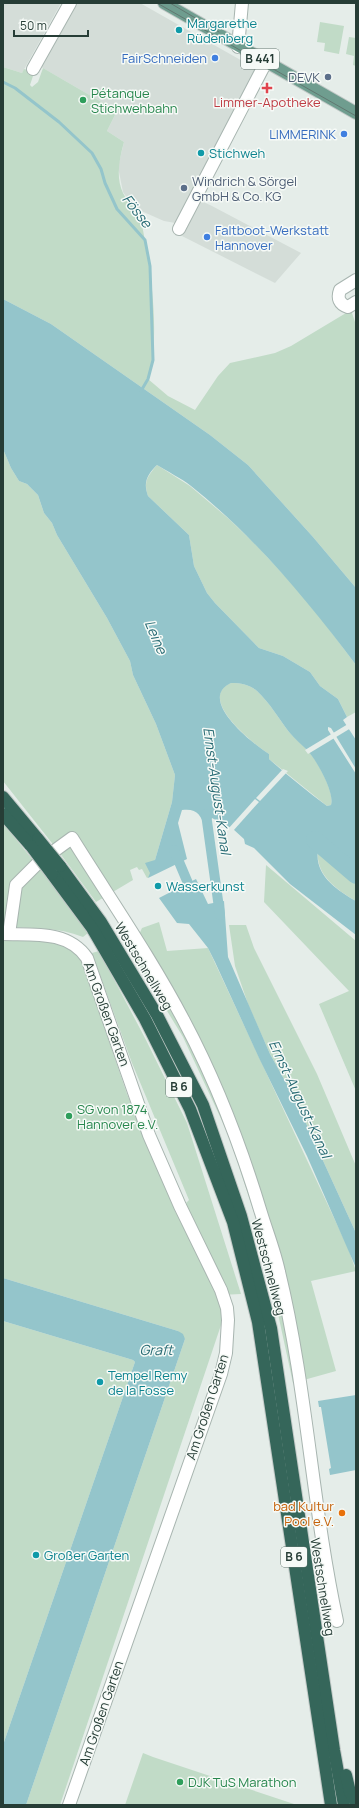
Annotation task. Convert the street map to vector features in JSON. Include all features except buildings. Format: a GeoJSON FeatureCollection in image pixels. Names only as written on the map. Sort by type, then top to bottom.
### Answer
{"type":"FeatureCollection","features":[{"type":"Feature","properties":{"kind":"highway","name":"Westschnellweg"},"geometry":{"type":"LineString","coordinates":[[3,797],[56,870],[101,922],[161,1022],[203,1105],[240,1216],[270,1328],[334,1750],[344,1805]]}},
{"type":"Feature","properties":{"kind":"highway","name":"Westschnellweg"},"geometry":{"type":"LineString","coordinates":[[3,814],[35,843]]}},
{"type":"Feature","properties":{"kind":"highway","name":"Westschnellweg"},"geometry":{"type":"LineString","coordinates":[[56,870],[145,1019],[190,1109],[233,1222],[258,1322],[331,1805]]}},
{"type":"Feature","properties":{"kind":"highway"},"geometry":{"type":"LineString","coordinates":[[334,1750],[345,1772],[350,1792],[356,1803]]}},
{"type":"Feature","properties":{"kind":"main road","name":"B 441"},"geometry":{"type":"LineString","coordinates":[[164,3],[238,47],[356,113]]}},
{"type":"Feature","properties":{"kind":"street"},"geometry":{"type":"LineString","coordinates":[[33,69],[70,3]]}},
{"type":"Feature","properties":{"kind":"street"},"geometry":{"type":"LineString","coordinates":[[238,47],[242,3]]}},
{"type":"Feature","properties":{"kind":"street"},"geometry":{"type":"LineString","coordinates":[[179,229],[266,62]]}},
{"type":"Feature","properties":{"kind":"street"},"geometry":{"type":"LineString","coordinates":[[356,280],[340,290],[338,295],[339,302],[343,305],[348,306],[356,302]]}},
{"type":"Feature","properties":{"kind":"street","name":"Am Großen Garten"},"geometry":{"type":"LineString","coordinates":[[70,1805],[221,1374],[226,1353],[228,1320],[221,1290],[180,1206],[150,1135],[87,958],[81,949],[68,940],[57,937],[6,934],[16,885],[39,862],[72,838],[124,920],[184,1020],[217,1086],[249,1171],[279,1271],[294,1344],[322,1539],[337,1621]]}},
{"type":"Feature","properties":{"kind":"shaded area"},"geometry":{"type":"Polygon","coordinates":[[[3,3],[61,3],[22,73],[3,67],[3,3]]]}},
{"type":"Feature","properties":{"kind":"shaded area"},"geometry":{"type":"Polygon","coordinates":[[[70,3],[140,3],[260,71],[181,224],[164,221],[139,210],[131,204],[123,192],[118,167],[124,142],[107,131],[117,111],[36,64],[70,3]]]}},
{"type":"Feature","properties":{"kind":"shaded area"},"geometry":{"type":"Polygon","coordinates":[[[195,198],[301,253],[275,283],[178,234],[195,198]]]}},
{"type":"Feature","properties":{"kind":"green space"},"geometry":{"type":"Polygon","coordinates":[[[320,22],[344,26],[339,54],[324,51],[325,43],[317,42],[320,22]]]}},
{"type":"Feature","properties":{"kind":"green space"},"geometry":{"type":"Polygon","coordinates":[[[349,37],[356,38],[356,66],[353,65],[354,56],[346,54],[349,37]]]}},
{"type":"Feature","properties":{"kind":"green space"},"geometry":{"type":"Polygon","coordinates":[[[3,67],[22,73],[24,69],[31,71],[33,76],[30,85],[32,87],[38,82],[43,68],[117,111],[107,131],[124,142],[120,161],[119,179],[125,196],[131,204],[139,210],[150,272],[154,318],[154,340],[148,379],[168,396],[195,410],[218,376],[230,363],[275,353],[291,346],[351,310],[356,325],[356,588],[313,537],[248,465],[210,435],[51,324],[3,299],[3,67]]]}},
{"type":"Feature","properties":{"kind":"green space"},"geometry":{"type":"Polygon","coordinates":[[[3,449],[11,468],[19,481],[27,484],[38,495],[44,513],[52,523],[57,535],[107,618],[130,661],[133,675],[156,724],[175,775],[172,802],[149,877],[147,878],[142,869],[139,870],[137,867],[130,870],[133,880],[96,902],[3,781],[3,449]]]}},
{"type":"Feature","properties":{"kind":"green space"},"geometry":{"type":"Polygon","coordinates":[[[157,465],[190,486],[229,519],[258,547],[295,587],[323,621],[356,665],[356,712],[347,717],[338,699],[320,686],[310,672],[283,656],[259,648],[215,603],[207,593],[194,566],[189,535],[148,496],[146,482],[151,472],[157,465]]]}},
{"type":"Feature","properties":{"kind":"green space"},"geometry":{"type":"Polygon","coordinates":[[[231,683],[245,685],[257,691],[289,732],[311,754],[328,785],[332,800],[331,805],[327,806],[269,759],[269,754],[251,741],[231,720],[223,709],[220,699],[222,690],[231,683]]]}},
{"type":"Feature","properties":{"kind":"green space"},"geometry":{"type":"Polygon","coordinates":[[[3,823],[56,889],[88,933],[83,937],[64,931],[3,927],[3,823]]]}},
{"type":"Feature","properties":{"kind":"green space"},"geometry":{"type":"Polygon","coordinates":[[[318,850],[324,850],[334,855],[356,876],[356,901],[335,887],[329,881],[320,867],[318,850]]]}},
{"type":"Feature","properties":{"kind":"green space"},"geometry":{"type":"Polygon","coordinates":[[[266,865],[356,941],[356,1091],[319,1004],[349,991],[264,902],[266,865]]]}},
{"type":"Feature","properties":{"kind":"green space"},"geometry":{"type":"Polygon","coordinates":[[[159,922],[167,951],[208,948],[348,1248],[356,1271],[311,1281],[336,1371],[293,1383],[260,1231],[229,1136],[183,1037],[131,952],[142,928],[159,922]]]}},
{"type":"Feature","properties":{"kind":"green space"},"geometry":{"type":"Polygon","coordinates":[[[229,925],[246,925],[254,948],[317,1074],[356,1166],[356,1233],[294,1097],[270,1054],[248,1004],[235,966],[229,925]]]}},
{"type":"Feature","properties":{"kind":"green space"},"geometry":{"type":"Polygon","coordinates":[[[3,940],[36,941],[57,944],[75,954],[82,962],[127,1094],[176,1213],[189,1200],[132,1063],[92,953],[99,951],[146,1040],[187,1123],[241,1294],[220,1295],[223,1309],[222,1322],[60,1805],[26,1805],[185,1339],[178,1331],[3,1278],[3,940]]]}},
{"type":"Feature","properties":{"kind":"green space","name":"Großer Garten"},"geometry":{"type":"Polygon","coordinates":[[[3,1321],[133,1360],[135,1362],[3,1745],[3,1321]]]}},
{"type":"Feature","properties":{"kind":"green space","name":"DJK TuS Marathon"},"geometry":{"type":"Polygon","coordinates":[[[143,1753],[153,1757],[297,1805],[125,1805],[143,1753]]]}},
{"type":"Feature","properties":{"kind":"water"},"geometry":{"type":"Polygon","coordinates":[[[3,299],[51,324],[210,435],[248,465],[313,537],[356,588],[356,665],[299,593],[237,526],[187,483],[157,465],[148,476],[146,487],[148,496],[189,535],[194,566],[207,593],[215,603],[259,648],[283,656],[310,672],[320,686],[338,699],[347,717],[343,720],[356,740],[356,769],[331,728],[328,727],[328,730],[356,774],[356,876],[339,859],[329,852],[318,850],[318,859],[323,874],[328,881],[341,892],[356,901],[356,935],[290,884],[254,848],[245,844],[244,839],[233,829],[212,818],[210,821],[211,828],[205,828],[202,819],[195,811],[182,810],[178,823],[187,859],[148,878],[150,873],[145,863],[155,860],[172,802],[175,775],[156,724],[133,675],[130,661],[107,618],[57,535],[52,523],[44,513],[38,495],[27,484],[19,481],[11,468],[3,449],[3,299]],[[231,683],[222,690],[220,699],[223,710],[231,721],[251,741],[269,754],[269,759],[283,771],[327,806],[331,805],[328,785],[311,754],[289,732],[257,691],[242,684],[231,683]]]}},
{"type":"Feature","properties":{"kind":"water"},"geometry":{"type":"Polygon","coordinates":[[[196,879],[208,904],[224,901],[228,957],[270,1054],[294,1097],[356,1233],[356,1268],[307,1156],[259,1058],[208,948],[189,924],[177,923],[159,898],[196,879]]]}},
{"type":"Feature","properties":{"kind":"water","name":"Graft"},"geometry":{"type":"Polygon","coordinates":[[[3,1278],[178,1331],[183,1334],[185,1339],[26,1805],[3,1805],[3,1745],[135,1362],[133,1360],[3,1321],[3,1278]]]}},
{"type":"Feature","properties":{"kind":"water"},"geometry":{"type":"Polygon","coordinates":[[[356,1395],[356,1470],[330,1475],[329,1469],[331,1468],[321,1407],[319,1407],[318,1401],[356,1395]]]}},
{"type":"Feature","properties":{"kind":"pier"},"geometry":{"type":"Polygon","coordinates":[[[348,724],[351,728],[308,754],[305,750],[348,724]]]}},
{"type":"Feature","properties":{"kind":"pier"},"geometry":{"type":"Polygon","coordinates":[[[283,769],[288,771],[260,801],[256,798],[283,769]]]}},
{"type":"Feature","properties":{"kind":"pier"},"geometry":{"type":"Polygon","coordinates":[[[255,799],[259,802],[233,831],[228,829],[255,799]]]}},
{"type":"Feature","properties":{"kind":"waterway","name":"Fösse"},"geometry":{"type":"LineString","coordinates":[[3,82],[15,88],[59,122],[92,153],[101,169],[105,183],[117,209],[145,240],[150,266],[153,360],[148,379],[141,391]]}},
{"type":"Feature","properties":{"kind":"waterway","name":"Ernst-August-Kanal"},"geometry":{"type":"LineString","coordinates":[[206,814],[220,915]]}},
{"type":"Feature","properties":{"kind":"waterway","name":"Leine"},"geometry":{"type":"LineString","coordinates":[[315,840],[356,875]]}},
{"type":"Feature","properties":{"kind":"waterway","name":"Ernst-August-Kanal"},"geometry":{"type":"LineString","coordinates":[[174,850],[193,895]]}},
{"type":"Feature","properties":{"kind":"tram line"},"geometry":{"type":"LineString","coordinates":[[157,3],[356,116]]}},
{"type":"Feature","properties":{"kind":"tram line"},"geometry":{"type":"LineString","coordinates":[[170,3],[219,32]]}},
{"type":"Feature","properties":{"kind":"place","name":"Margarethe Rüdenberg"},"geometry":{"type":"Point","coordinates":[179,30]}},
{"type":"Feature","properties":{"kind":"place","name":"FairSchneiden"},"geometry":{"type":"Point","coordinates":[215,58]}},
{"type":"Feature","properties":{"kind":"place","name":"DEVK"},"geometry":{"type":"Point","coordinates":[328,77]}},
{"type":"Feature","properties":{"kind":"place","name":"Limmer-Apotheke"},"geometry":{"type":"Point","coordinates":[267,88]}},
{"type":"Feature","properties":{"kind":"place","name":"Pétanque Stichwehbahn"},"geometry":{"type":"Point","coordinates":[83,100]}},
{"type":"Feature","properties":{"kind":"place","name":"LIMMERINK"},"geometry":{"type":"Point","coordinates":[344,134]}},
{"type":"Feature","properties":{"kind":"place","name":"Stichweh"},"geometry":{"type":"Point","coordinates":[201,153]}},
{"type":"Feature","properties":{"kind":"place","name":"Windrich & Sörgel GmbH & Co. KG"},"geometry":{"type":"Point","coordinates":[184,188]}},
{"type":"Feature","properties":{"kind":"place","name":"Faltboot-Werkstatt Hannover"},"geometry":{"type":"Point","coordinates":[207,237]}},
{"type":"Feature","properties":{"kind":"place","name":"Wasserkunst"},"geometry":{"type":"Point","coordinates":[158,886]}},
{"type":"Feature","properties":{"kind":"place","name":"SG von 1874 Hannover e.V."},"geometry":{"type":"Point","coordinates":[69,1116]}},
{"type":"Feature","properties":{"kind":"place","name":"Tempel Remy de la Fosse"},"geometry":{"type":"Point","coordinates":[100,1382]}},
{"type":"Feature","properties":{"kind":"place","name":"bad Kultur Pool e.V."},"geometry":{"type":"Point","coordinates":[342,1513]}},
{"type":"Feature","properties":{"kind":"place","name":"Großer Garten"},"geometry":{"type":"Point","coordinates":[36,1555]}},
{"type":"Feature","properties":{"kind":"place","name":"DJK TuS Marathon"},"geometry":{"type":"Point","coordinates":[180,1782]}}]}
